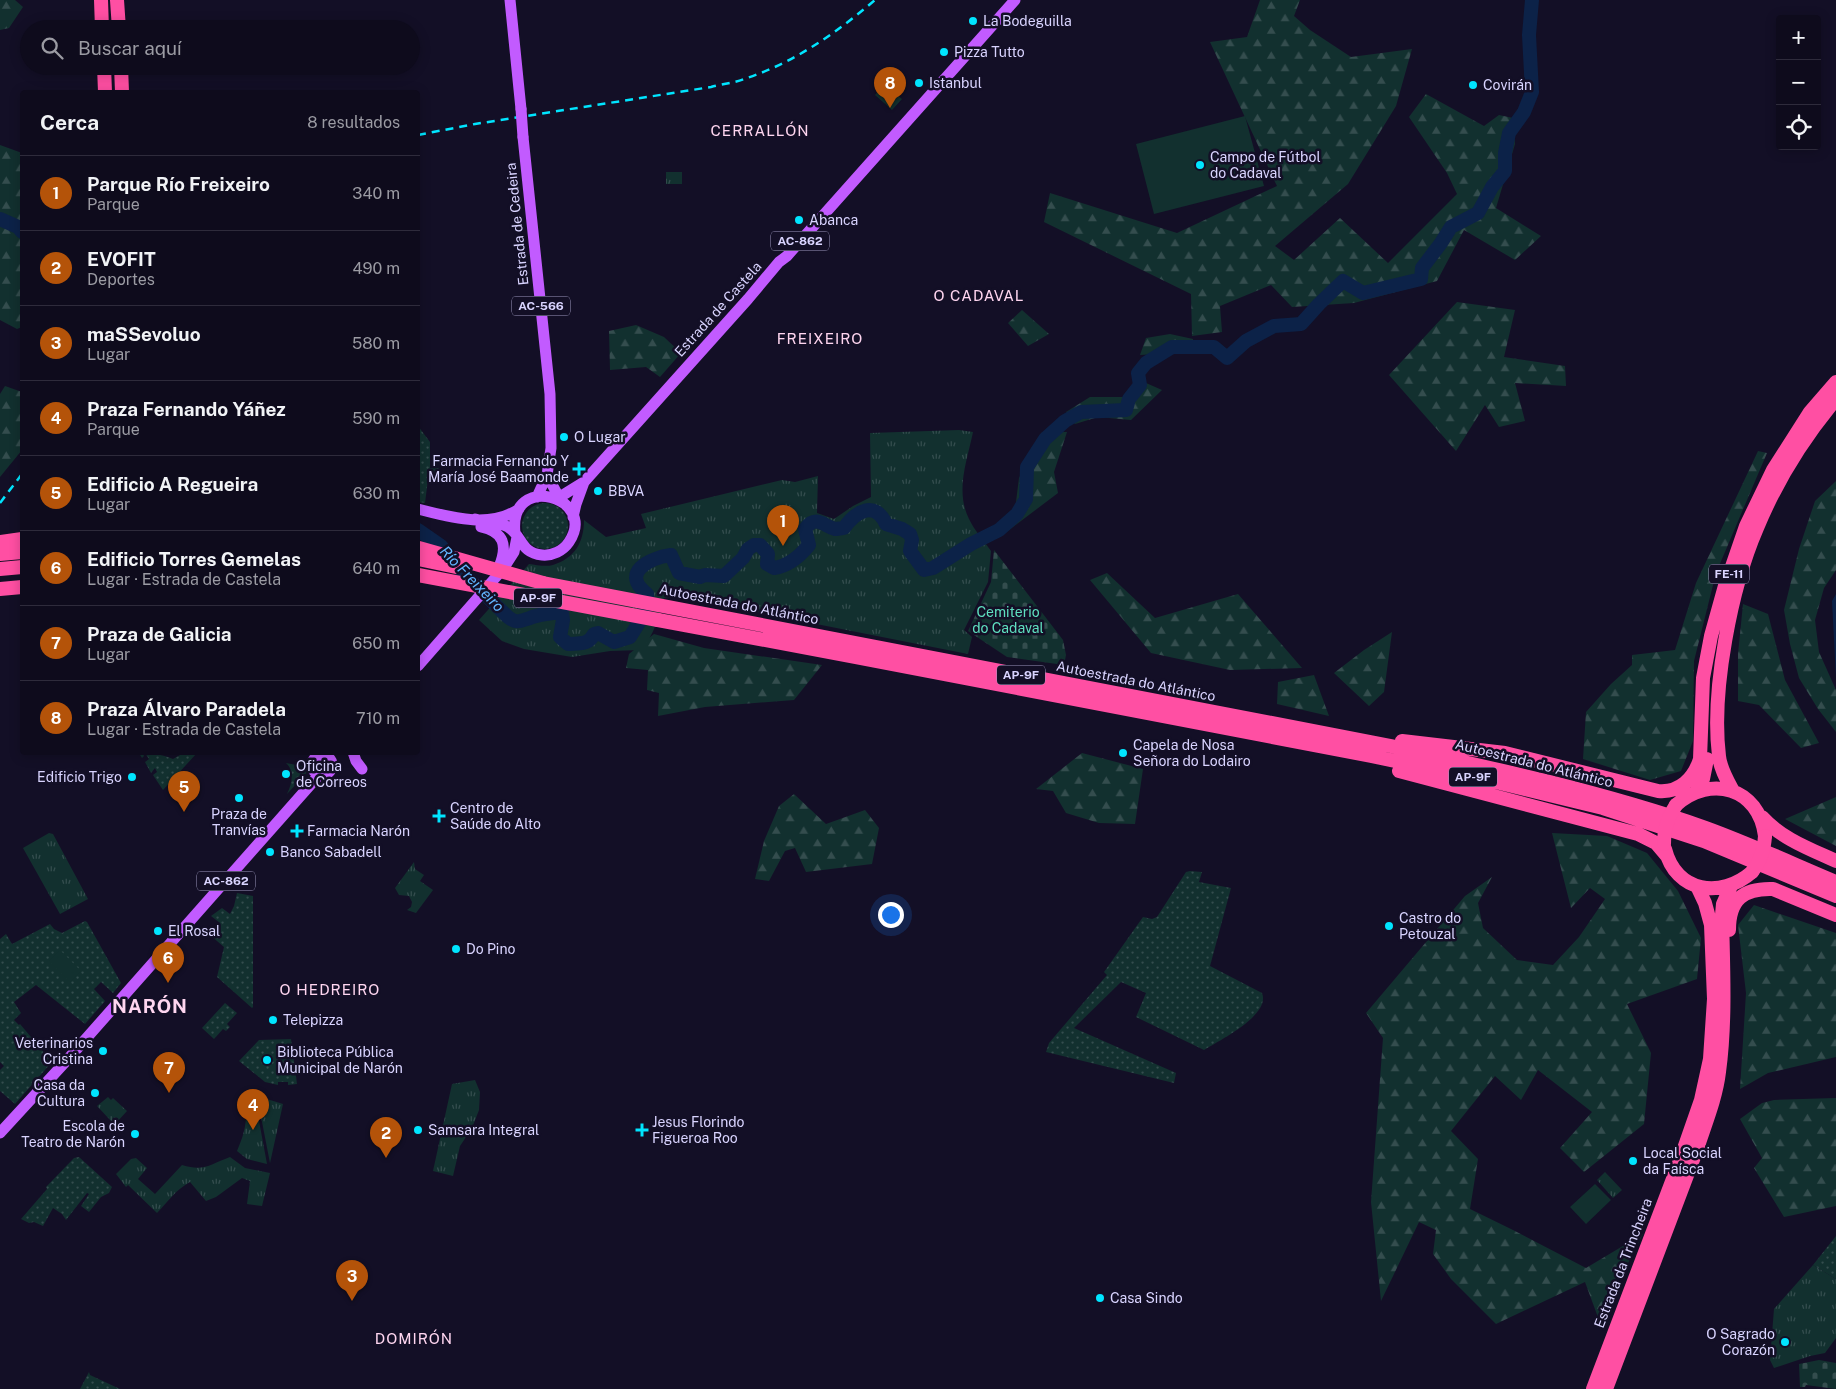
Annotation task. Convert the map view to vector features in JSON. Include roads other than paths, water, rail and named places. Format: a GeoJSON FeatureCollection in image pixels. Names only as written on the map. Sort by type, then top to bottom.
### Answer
{"type":"FeatureCollection","features":[{"type":"Feature","properties":{"kind":"highway"},"geometry":{"type":"LineString","coordinates":[[101,0],[102,20]]}},
{"type":"Feature","properties":{"kind":"highway"},"geometry":{"type":"LineString","coordinates":[[117,0],[118,20]]}},
{"type":"Feature","properties":{"kind":"highway"},"geometry":{"type":"LineString","coordinates":[[104,75],[105,90]]}},
{"type":"Feature","properties":{"kind":"highway"},"geometry":{"type":"LineString","coordinates":[[121,75],[122,90]]}},
{"type":"Feature","properties":{"kind":"highway","name":"FE-11"},"geometry":{"type":"LineString","coordinates":[[1608,778],[1666,792],[1688,781],[1696,771],[1700,759],[1703,678],[1711,636],[1728,576],[1746,526],[1773,470],[1810,412],[1836,382]]}},
{"type":"Feature","properties":{"kind":"highway","name":"FE-11"},"geometry":{"type":"LineString","coordinates":[[1733,791],[1719,757],[1718,718],[1720,676],[1740,577],[1756,529],[1783,475],[1820,418],[1836,399]]}},
{"type":"Feature","properties":{"kind":"highway"},"geometry":{"type":"LineString","coordinates":[[0,542],[20,539]]}},
{"type":"Feature","properties":{"kind":"highway"},"geometry":{"type":"LineString","coordinates":[[0,554],[20,552]]}},
{"type":"Feature","properties":{"kind":"highway","name":"Autoestrada do Atlántico"},"geometry":{"type":"LineString","coordinates":[[420,552],[543,582],[660,605],[832,645],[929,664],[1112,693],[1400,748],[1502,770],[1605,796],[1707,828],[1836,882]]}},
{"type":"Feature","properties":{"kind":"highway"},"geometry":{"type":"LineString","coordinates":[[0,569],[20,567]]}},
{"type":"Feature","properties":{"kind":"highway","name":"Autoestrada do Atlántico"},"geometry":{"type":"LineString","coordinates":[[420,575],[658,620],[832,645]]}},
{"type":"Feature","properties":{"kind":"highway","name":"FE-11"},"geometry":{"type":"LineString","coordinates":[[1665,850],[1664,830],[1668,817],[1703,779],[1707,766],[1709,678],[1715,636],[1728,576]]}},
{"type":"Feature","properties":{"kind":"highway"},"geometry":{"type":"LineString","coordinates":[[420,582],[451,586],[598,613],[658,620]]}},
{"type":"Feature","properties":{"kind":"highway"},"geometry":{"type":"LineString","coordinates":[[0,590],[20,587]]}},
{"type":"Feature","properties":{"kind":"highway","name":"Autoestrada do Atlántico"},"geometry":{"type":"LineString","coordinates":[[929,664],[1098,704],[1491,781],[1603,808],[1704,841],[1836,896]]}},
{"type":"Feature","properties":{"kind":"highway"},"geometry":{"type":"LineString","coordinates":[[1128,696],[1392,740],[1505,753],[1608,778],[1659,795],[1686,798],[1721,788],[1733,791]]}},
{"type":"Feature","properties":{"kind":"highway"},"geometry":{"type":"LineString","coordinates":[[1218,727],[1369,762],[1638,834],[1665,850],[1673,867],[1681,876],[1697,886],[1719,889],[1742,880],[1763,882],[1779,886],[1836,913]]}},
{"type":"Feature","properties":{"kind":"highway","name":"Estrada da Trincheira"},"geometry":{"type":"LineString","coordinates":[[1606,1389],[1697,1149],[1710,1111],[1719,1073],[1724,1014],[1723,904],[1760,861],[1764,849],[1765,836],[1760,815],[1753,805],[1744,796],[1733,791]]}},
{"type":"Feature","properties":{"kind":"highway"},"geometry":{"type":"LineString","coordinates":[[1760,815],[1771,827],[1785,836],[1836,861]]}},
{"type":"Feature","properties":{"kind":"highway","name":"Estrada da Trincheira"},"geometry":{"type":"LineString","coordinates":[[1593,1389],[1679,1163],[1701,1100],[1710,1059],[1714,998],[1711,925],[1705,903],[1697,886]]}},
{"type":"Feature","properties":{"kind":"highway"},"geometry":{"type":"LineString","coordinates":[[1710,1111],[1722,1073],[1729,1015],[1729,924],[1736,901],[1750,891],[1773,889],[1836,913]]}},
{"type":"Feature","properties":{"kind":"main road","name":"Estrada de Cedeira"},"geometry":{"type":"LineString","coordinates":[[510,0],[550,394],[551,448],[547,475]]}},
{"type":"Feature","properties":{"kind":"main road","name":"Estrada de Castela"},"geometry":{"type":"LineString","coordinates":[[580,485],[1015,0]]}},
{"type":"Feature","properties":{"kind":"main road"},"geometry":{"type":"LineString","coordinates":[[547,475],[556,495],[566,505],[573,518]]}},
{"type":"Feature","properties":{"kind":"main road","name":"AC-566"},"geometry":{"type":"LineString","coordinates":[[537,496],[547,475]]}},
{"type":"Feature","properties":{"kind":"main road","name":"AC-862"},"geometry":{"type":"LineString","coordinates":[[537,496],[556,495],[580,485]]}},
{"type":"Feature","properties":{"kind":"main road","name":"AC-862"},"geometry":{"type":"LineString","coordinates":[[499,573],[517,559],[535,554],[553,554],[568,544],[574,527],[573,518],[580,485]]}},
{"type":"Feature","properties":{"kind":"main road"},"geometry":{"type":"LineString","coordinates":[[420,509],[454,517],[497,519],[509,516],[528,500],[537,496]]}},
{"type":"Feature","properties":{"kind":"main road","name":"AC-862"},"geometry":{"type":"LineString","coordinates":[[420,664],[499,573],[514,552],[516,517],[519,509]]}},
{"type":"Feature","properties":{"kind":"main road"},"geometry":{"type":"LineString","coordinates":[[454,517],[467,525],[489,530],[499,535],[504,546],[499,573]]}},
{"type":"Feature","properties":{"kind":"main road"},"geometry":{"type":"LineString","coordinates":[[475,519],[507,526],[527,550],[535,554]]}},
{"type":"Feature","properties":{"kind":"main road"},"geometry":{"type":"LineString","coordinates":[[324,755],[335,757],[330,770],[325,774],[319,775],[312,769],[312,762],[315,757],[324,755]]}},
{"type":"Feature","properties":{"kind":"main road"},"geometry":{"type":"LineString","coordinates":[[354,755],[362,769]]}},
{"type":"Feature","properties":{"kind":"main road","name":"AC-862"},"geometry":{"type":"LineString","coordinates":[[0,1133],[74,1053],[319,775]]}},
{"type":"Feature","properties":{"kind":"water"},"geometry":{"type":"Polygon","coordinates":[[[1836,594],[1836,678],[1832,601],[1836,594]]]}},
{"type":"Feature","properties":{"kind":"waterway","name":"Río Freixeiro"},"geometry":{"type":"LineString","coordinates":[[420,531],[441,546],[466,576],[514,621],[562,613],[563,620],[560,637],[568,644],[586,642],[594,634],[598,633],[614,642],[630,637],[642,617],[647,600],[647,594],[639,586],[636,579],[637,573],[654,559],[671,555],[679,573],[700,577],[705,575],[724,576],[743,558],[748,549],[754,545],[760,545],[768,554],[767,564],[774,568],[779,567],[793,560],[809,545],[805,529],[813,522],[820,522],[835,529],[844,528],[854,517],[865,511],[871,510],[876,512],[886,524],[902,529],[910,534],[912,540],[910,551],[924,570],[933,568],[971,544],[999,530],[1017,514],[1026,499],[1027,467],[1045,439],[1065,421],[1081,412],[1126,410],[1129,399],[1140,385],[1138,373],[1146,363],[1172,347],[1214,347],[1227,358],[1246,341],[1274,326],[1301,324],[1343,281],[1363,293],[1421,279],[1422,268],[1451,227],[1478,213],[1492,187],[1505,171],[1505,153],[1509,133],[1524,112],[1532,92],[1529,35],[1532,0]]}},
{"type":"Feature","properties":{"kind":"waterway","name":"Río Freixeiro"},"geometry":{"type":"LineString","coordinates":[[0,219],[20,230]]}},
{"type":"Feature","properties":{"kind":"railway"},"geometry":{"type":"LineString","coordinates":[[420,135],[475,124],[711,87],[740,80],[780,65],[814,46],[875,0]]}},
{"type":"Feature","properties":{"kind":"railway"},"geometry":{"type":"LineString","coordinates":[[0,503],[20,477]]}},
{"type":"Feature","properties":{"kind":"place","name":"La Bodeguilla"},"geometry":{"type":"Point","coordinates":[973,21]}},
{"type":"Feature","properties":{"kind":"place","name":"Pizza Tutto"},"geometry":{"type":"Point","coordinates":[944,52]}},
{"type":"Feature","properties":{"kind":"place","name":"Istanbul"},"geometry":{"type":"Point","coordinates":[919,83]}},
{"type":"Feature","properties":{"kind":"place","name":"Covirán"},"geometry":{"type":"Point","coordinates":[1473,85]}},
{"type":"Feature","properties":{"kind":"place","name":"Praza Álvaro Paradela"},"geometry":{"type":"Point","coordinates":[890,108]}},
{"type":"Feature","properties":{"kind":"place","name":"Campo de Fútbol do Cadaval"},"geometry":{"type":"Point","coordinates":[1200,165]}},
{"type":"Feature","properties":{"kind":"place","name":"Abanca"},"geometry":{"type":"Point","coordinates":[799,220]}},
{"type":"Feature","properties":{"kind":"place","name":"O Lugar"},"geometry":{"type":"Point","coordinates":[564,437]}},
{"type":"Feature","properties":{"kind":"place","name":"Farmacia Fernando Y María José Baamonde"},"geometry":{"type":"Point","coordinates":[579,469]}},
{"type":"Feature","properties":{"kind":"place","name":"BBVA"},"geometry":{"type":"Point","coordinates":[598,491]}},
{"type":"Feature","properties":{"kind":"place","name":"Parque Río Freixeiro"},"geometry":{"type":"Point","coordinates":[783,546]}},
{"type":"Feature","properties":{"kind":"place","name":"Capela de Nosa Señora do Lodairo"},"geometry":{"type":"Point","coordinates":[1123,753]}},
{"type":"Feature","properties":{"kind":"place","name":"Oficina de Correos"},"geometry":{"type":"Point","coordinates":[286,774]}},
{"type":"Feature","properties":{"kind":"place","name":"Edificio Trigo"},"geometry":{"type":"Point","coordinates":[132,777]}},
{"type":"Feature","properties":{"kind":"place","name":"Praza de Tranvías"},"geometry":{"type":"Point","coordinates":[239,798]}},
{"type":"Feature","properties":{"kind":"place","name":"Edificio A Regueira"},"geometry":{"type":"Point","coordinates":[184,812]}},
{"type":"Feature","properties":{"kind":"place","name":"Centro de Saúde do Alto"},"geometry":{"type":"Point","coordinates":[439,816]}},
{"type":"Feature","properties":{"kind":"place","name":"Farmacia Narón"},"geometry":{"type":"Point","coordinates":[297,831]}},
{"type":"Feature","properties":{"kind":"place","name":"Banco Sabadell"},"geometry":{"type":"Point","coordinates":[270,852]}},
{"type":"Feature","properties":{"kind":"place","name":"Castro do Petouzal"},"geometry":{"type":"Point","coordinates":[1389,926]}},
{"type":"Feature","properties":{"kind":"place","name":"El Rosal"},"geometry":{"type":"Point","coordinates":[158,931]}},
{"type":"Feature","properties":{"kind":"place","name":"Do Pino"},"geometry":{"type":"Point","coordinates":[456,949]}},
{"type":"Feature","properties":{"kind":"place","name":"Edificio Torres Gemelas"},"geometry":{"type":"Point","coordinates":[168,983]}},
{"type":"Feature","properties":{"kind":"place","name":"Telepizza"},"geometry":{"type":"Point","coordinates":[273,1020]}},
{"type":"Feature","properties":{"kind":"place","name":"Veterinarios Cristina"},"geometry":{"type":"Point","coordinates":[103,1051]}},
{"type":"Feature","properties":{"kind":"place","name":"Biblioteca Pública Municipal de Narón"},"geometry":{"type":"Point","coordinates":[267,1060]}},
{"type":"Feature","properties":{"kind":"place","name":"Casa da Cultura"},"geometry":{"type":"Point","coordinates":[95,1093]}},
{"type":"Feature","properties":{"kind":"place","name":"Praza de Galicia"},"geometry":{"type":"Point","coordinates":[169,1093]}},
{"type":"Feature","properties":{"kind":"place","name":"Praza Fernando Yáñez"},"geometry":{"type":"Point","coordinates":[253,1130]}},
{"type":"Feature","properties":{"kind":"place","name":"Samsara Integral"},"geometry":{"type":"Point","coordinates":[418,1130]}},
{"type":"Feature","properties":{"kind":"place","name":"Jesus Florindo Figueroa Roo"},"geometry":{"type":"Point","coordinates":[642,1130]}},
{"type":"Feature","properties":{"kind":"place","name":"Escola de Teatro de Narón"},"geometry":{"type":"Point","coordinates":[135,1134]}},
{"type":"Feature","properties":{"kind":"place","name":"EVOFIT"},"geometry":{"type":"Point","coordinates":[386,1158]}},
{"type":"Feature","properties":{"kind":"place","name":"Local Social da Faísca"},"geometry":{"type":"Point","coordinates":[1633,1161]}},
{"type":"Feature","properties":{"kind":"place","name":"Casa Sindo"},"geometry":{"type":"Point","coordinates":[1100,1298]}},
{"type":"Feature","properties":{"kind":"place","name":"maSSevoluo"},"geometry":{"type":"Point","coordinates":[352,1301]}},
{"type":"Feature","properties":{"kind":"place","name":"O Sagrado Corazón"},"geometry":{"type":"Point","coordinates":[1785,1342]}},
{"type":"Feature","properties":{"kind":"district","name":"CERRALLÓN"},"geometry":{"type":"Point","coordinates":[760,131]}},
{"type":"Feature","properties":{"kind":"district","name":"O CADAVAL"},"geometry":{"type":"Point","coordinates":[979,296]}},
{"type":"Feature","properties":{"kind":"district","name":"FREIXEIRO"},"geometry":{"type":"Point","coordinates":[820,339]}},
{"type":"Feature","properties":{"kind":"district","name":"O HEDREIRO"},"geometry":{"type":"Point","coordinates":[330,990]}},
{"type":"Feature","properties":{"kind":"district","name":"NARÓN"},"geometry":{"type":"Point","coordinates":[150,1006]}},
{"type":"Feature","properties":{"kind":"district","name":"DOMIRÓN"},"geometry":{"type":"Point","coordinates":[414,1339]}},
{"type":"Feature","properties":{"kind":"park label","name":"Cemiterio do Cadaval"},"geometry":{"type":"Point","coordinates":[1008,620]}}]}
